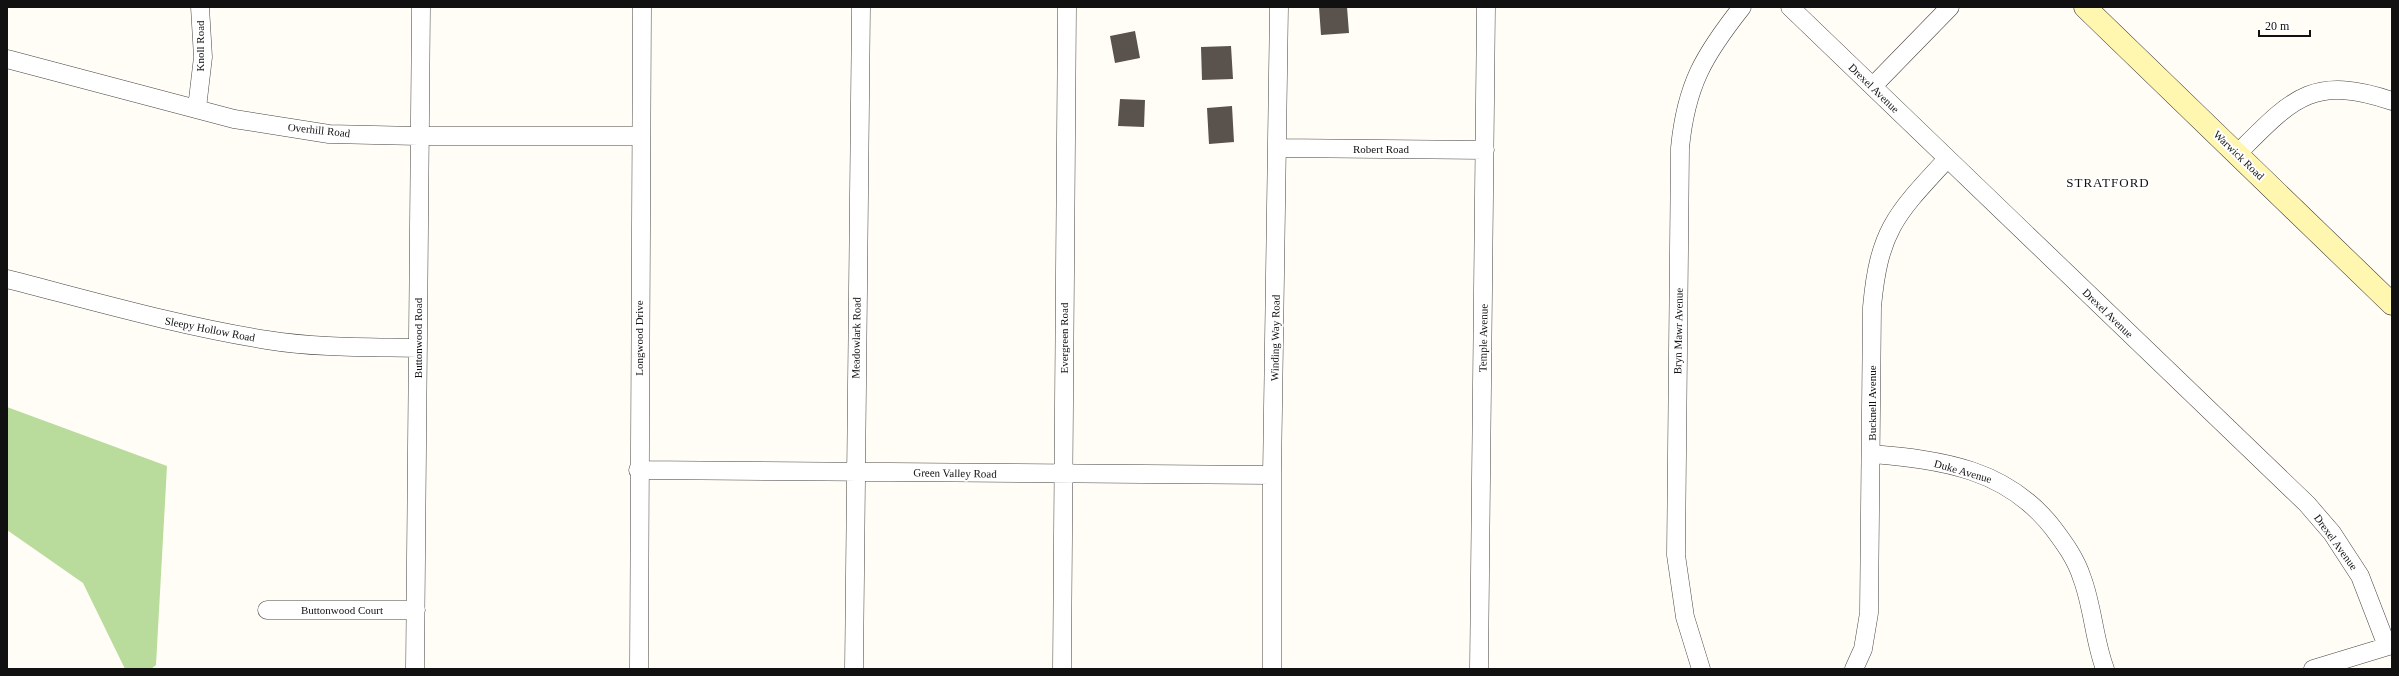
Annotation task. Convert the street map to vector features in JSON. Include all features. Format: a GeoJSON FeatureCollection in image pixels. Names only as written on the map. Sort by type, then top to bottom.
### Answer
{"type":"FeatureCollection","features":[{"type":"Feature","properties":{"kind":"street","name":"Knoll Road"},"geometry":{"type":"LineString","coordinates":[[197,108],[203,57],[200,7]]}},
{"type":"Feature","properties":{"kind":"street","name":"Buttonwood Road"},"geometry":{"type":"LineString","coordinates":[[415,669],[420,7]]}},
{"type":"Feature","properties":{"kind":"street","name":"Longwood Drive"},"geometry":{"type":"LineString","coordinates":[[639,669],[638,470],[642,7]]}},
{"type":"Feature","properties":{"kind":"street","name":"Meadowlark Road"},"geometry":{"type":"LineString","coordinates":[[854,669],[854,472],[861,7]]}},
{"type":"Feature","properties":{"kind":"street","name":"Evergreen Road"},"geometry":{"type":"LineString","coordinates":[[1062,669],[1067,7]]}},
{"type":"Feature","properties":{"kind":"street","name":"Winding Way Road"},"geometry":{"type":"LineString","coordinates":[[1272,669],[1272,475],[1279,7]]}},
{"type":"Feature","properties":{"kind":"street","name":"Temple Avenue"},"geometry":{"type":"LineString","coordinates":[[1480,669],[1486,7]]}},
{"type":"Feature","properties":{"kind":"street","name":"Bryn Mawr Avenue"},"geometry":{"type":"LineString","coordinates":[[1700,669],[1685,617],[1676,554],[1680,148],[1686,105],[1698,71],[1717,39],[1742,7]]}},
{"type":"Feature","properties":{"kind":"street","name":"Drexel Avenue"},"geometry":{"type":"LineString","coordinates":[[1790,7],[2307,504],[2332,534],[2360,576],[2390,645]]}},
{"type":"Feature","properties":{"kind":"street"},"geometry":{"type":"LineString","coordinates":[[1872,86],[1950,7]]}},
{"type":"Feature","properties":{"kind":"street","name":"Warwick Road"},"geometry":{"type":"LineString","coordinates":[[2084,7],[2238,153],[2392,304]]}},
{"type":"Feature","properties":{"kind":"street","name":"Overhill Road"},"geometry":{"type":"LineString","coordinates":[[7,59],[234,119],[328,134],[418,136],[640,136]]}},
{"type":"Feature","properties":{"kind":"street"},"geometry":{"type":"LineString","coordinates":[[2238,153],[2288,104],[2314,92],[2342,89],[2358,90],[2392,101]]}},
{"type":"Feature","properties":{"kind":"street","name":"Robert Road"},"geometry":{"type":"LineString","coordinates":[[1278,148],[1485,150]]}},
{"type":"Feature","properties":{"kind":"street","name":"Bucknell Avenue"},"geometry":{"type":"LineString","coordinates":[[1854,669],[1863,649],[1870,613],[1872,308],[1876,266],[1887,233],[1895,218],[1947,159]]}},
{"type":"Feature","properties":{"kind":"street","name":"Sleepy Hollow Road"},"geometry":{"type":"LineString","coordinates":[[7,279],[174,322],[268,340],[349,347],[418,348]]}},
{"type":"Feature","properties":{"kind":"street","name":"Duke Avenue"},"geometry":{"type":"LineString","coordinates":[[1872,454],[1915,458],[1955,466],[1995,480],[2024,497],[2048,521],[2074,559],[2086,589],[2105,669]]}},
{"type":"Feature","properties":{"kind":"street","name":"Green Valley Road"},"geometry":{"type":"LineString","coordinates":[[638,470],[1272,475]]}},
{"type":"Feature","properties":{"kind":"street","name":"Buttonwood Court"},"geometry":{"type":"LineString","coordinates":[[267,610],[416,610]]}},
{"type":"Feature","properties":{"kind":"street"},"geometry":{"type":"LineString","coordinates":[[2313,669],[2390,645]]}},
{"type":"Feature","properties":{"kind":"green space"},"geometry":{"type":"Polygon","coordinates":[[[7,407],[167,466],[156,665],[151,669],[125,669],[83,583],[7,530],[7,407]]]}},
{"type":"Feature","properties":{"kind":"building"},"geometry":{"type":"Polygon","coordinates":[[[1319,7],[1347,7],[1349,33],[1321,35],[1319,7]]]}},
{"type":"Feature","properties":{"kind":"building"},"geometry":{"type":"Polygon","coordinates":[[[1135,31],[1140,58],[1115,63],[1110,36],[1135,31]]]}},
{"type":"Feature","properties":{"kind":"building"},"geometry":{"type":"Polygon","coordinates":[[[1231,46],[1233,79],[1202,80],[1201,47],[1231,46]]]}},
{"type":"Feature","properties":{"kind":"building"},"geometry":{"type":"Polygon","coordinates":[[[1120,99],[1145,100],[1144,127],[1118,126],[1120,99]]]}},
{"type":"Feature","properties":{"kind":"building"},"geometry":{"type":"Polygon","coordinates":[[[1232,106],[1234,142],[1209,144],[1207,108],[1232,106]]]}},
{"type":"Feature","properties":{"kind":"district","name":"STRATFORD"},"geometry":{"type":"Point","coordinates":[2108,182]}}]}
